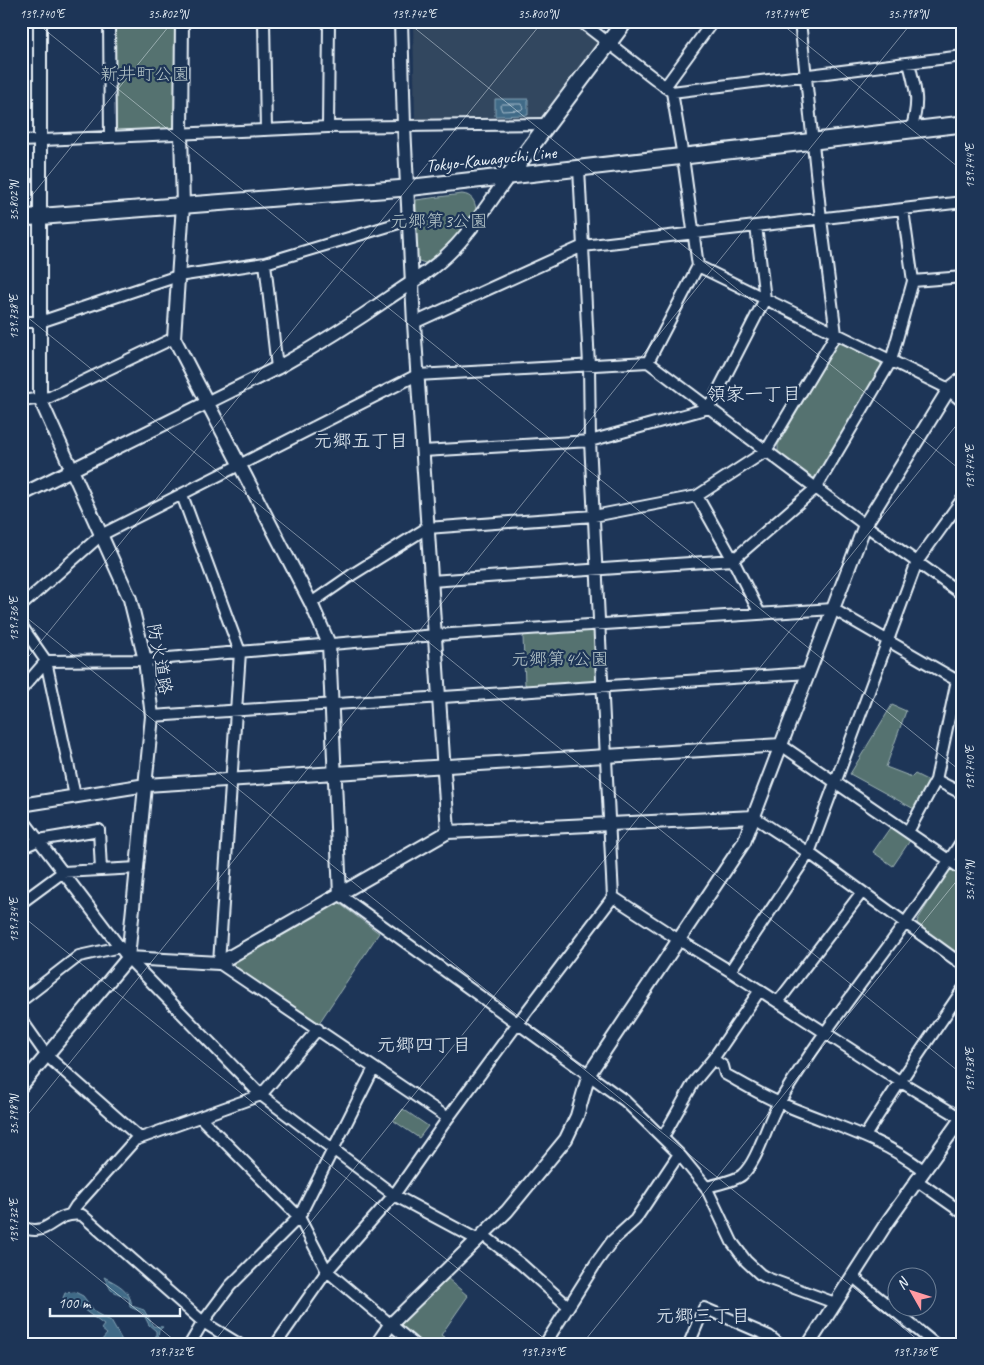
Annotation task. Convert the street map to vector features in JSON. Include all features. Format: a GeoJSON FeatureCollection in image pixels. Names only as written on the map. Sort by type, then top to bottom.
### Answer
{"type":"FeatureCollection","features":[{"type":"Feature","properties":{"kind":"main road"},"geometry":{"type":"LineString","coordinates":[[508,177],[625,21]]}},
{"type":"Feature","properties":{"kind":"main road","name":"Tokyo-Kawaguchi Line"},"geometry":{"type":"LineString","coordinates":[[21,218],[406,188],[963,124]]}},
{"type":"Feature","properties":{"kind":"street","name":"防火道路"},"geometry":{"type":"LineString","coordinates":[[40,21],[40,398],[130,599],[145,660],[152,716],[128,958]]}},
{"type":"Feature","properties":{"kind":"street"},"geometry":{"type":"LineString","coordinates":[[109,21],[110,136]]}},
{"type":"Feature","properties":{"kind":"street"},"geometry":{"type":"LineString","coordinates":[[182,21],[182,205],[174,338],[326,634],[329,644],[340,894]]}},
{"type":"Feature","properties":{"kind":"street"},"geometry":{"type":"LineString","coordinates":[[264,21],[266,130]]}},
{"type":"Feature","properties":{"kind":"street"},"geometry":{"type":"LineString","coordinates":[[328,128],[329,21]]}},
{"type":"Feature","properties":{"kind":"street"},"geometry":{"type":"LineString","coordinates":[[401,21],[406,188],[423,451],[426,528],[436,635],[442,766],[448,832]]}},
{"type":"Feature","properties":{"kind":"street"},"geometry":{"type":"LineString","coordinates":[[580,21],[669,90],[683,157],[698,266],[648,362]]}},
{"type":"Feature","properties":{"kind":"street"},"geometry":{"type":"LineString","coordinates":[[669,90],[713,21]]}},
{"type":"Feature","properties":{"kind":"street"},"geometry":{"type":"LineString","coordinates":[[310,603],[426,528],[594,516],[697,496],[766,451],[836,334],[821,219],[800,21]]}},
{"type":"Feature","properties":{"kind":"street"},"geometry":{"type":"LineString","coordinates":[[669,90],[963,56]]}},
{"type":"Feature","properties":{"kind":"street"},"geometry":{"type":"LineString","coordinates":[[909,63],[918,96],[916,114],[911,130]]}},
{"type":"Feature","properties":{"kind":"street"},"geometry":{"type":"LineString","coordinates":[[21,141],[266,130],[547,124]]}},
{"type":"Feature","properties":{"kind":"street"},"geometry":{"type":"LineString","coordinates":[[276,1344],[328,1271],[394,1195],[518,1022],[613,897],[598,624],[590,441],[589,365],[579,168]]}},
{"type":"Feature","properties":{"kind":"street"},"geometry":{"type":"LineString","coordinates":[[21,495],[208,403],[323,342],[429,271],[452,251],[508,177]]}},
{"type":"Feature","properties":{"kind":"street"},"geometry":{"type":"LineString","coordinates":[[414,323],[583,246],[963,202]]}},
{"type":"Feature","properties":{"kind":"street"},"geometry":{"type":"LineString","coordinates":[[431,581],[733,560],[816,488],[891,361],[913,281],[903,210]]}},
{"type":"Feature","properties":{"kind":"street"},"geometry":{"type":"LineString","coordinates":[[21,322],[40,322],[178,276],[265,263],[409,220]]}},
{"type":"Feature","properties":{"kind":"street"},"geometry":{"type":"LineString","coordinates":[[423,451],[590,441],[709,408],[765,299],[756,226]]}},
{"type":"Feature","properties":{"kind":"street"},"geometry":{"type":"LineString","coordinates":[[265,263],[274,355],[277,368]]}},
{"type":"Feature","properties":{"kind":"street"},"geometry":{"type":"LineString","coordinates":[[698,266],[949,390],[963,401]]}},
{"type":"Feature","properties":{"kind":"street"},"geometry":{"type":"LineString","coordinates":[[913,281],[963,277]]}},
{"type":"Feature","properties":{"kind":"street"},"geometry":{"type":"LineString","coordinates":[[21,401],[50,397],[174,338]]}},
{"type":"Feature","properties":{"kind":"street"},"geometry":{"type":"LineString","coordinates":[[21,606],[101,535],[417,375],[648,362],[865,525],[963,595]]}},
{"type":"Feature","properties":{"kind":"street"},"geometry":{"type":"LineString","coordinates":[[377,1344],[390,1324],[517,1200],[566,1139],[577,1116],[589,1074],[744,842],[865,525],[949,390],[963,378]]}},
{"type":"Feature","properties":{"kind":"street"},"geometry":{"type":"LineString","coordinates":[[182,495],[240,652],[219,963]]}},
{"type":"Feature","properties":{"kind":"street"},"geometry":{"type":"LineString","coordinates":[[697,496],[733,560],[760,614]]}},
{"type":"Feature","properties":{"kind":"street"},"geometry":{"type":"LineString","coordinates":[[730,971],[809,853],[917,562],[963,498]]}},
{"type":"Feature","properties":{"kind":"street"},"geometry":{"type":"LineString","coordinates":[[21,690],[46,661],[145,660],[436,635],[833,609],[960,682],[936,780],[908,832]]}},
{"type":"Feature","properties":{"kind":"street"},"geometry":{"type":"LineString","coordinates":[[21,625],[46,661],[75,796]]}},
{"type":"Feature","properties":{"kind":"street"},"geometry":{"type":"LineString","coordinates":[[152,716],[809,673]]}},
{"type":"Feature","properties":{"kind":"street"},"geometry":{"type":"LineString","coordinates":[[21,805],[146,785],[781,745],[963,870]]}},
{"type":"Feature","properties":{"kind":"street"},"geometry":{"type":"LineString","coordinates":[[936,780],[963,794]]}},
{"type":"Feature","properties":{"kind":"street"},"geometry":{"type":"LineString","coordinates":[[21,817],[128,958],[260,1094],[394,1195],[480,1237],[521,1264],[568,1306]]}},
{"type":"Feature","properties":{"kind":"street"},"geometry":{"type":"LineString","coordinates":[[219,963],[448,832],[754,817],[809,853],[963,965]]}},
{"type":"Feature","properties":{"kind":"street"},"geometry":{"type":"LineString","coordinates":[[21,848],[39,840],[99,830],[101,870]]}},
{"type":"Feature","properties":{"kind":"street"},"geometry":{"type":"LineString","coordinates":[[706,1187],[741,1176],[753,1159],[778,1102],[824,1033],[906,924],[963,839]]}},
{"type":"Feature","properties":{"kind":"street"},"geometry":{"type":"LineString","coordinates":[[21,903],[63,872],[138,868]]}},
{"type":"Feature","properties":{"kind":"street"},"geometry":{"type":"LineString","coordinates":[[778,1002],[862,892]]}},
{"type":"Feature","properties":{"kind":"street"},"geometry":{"type":"LineString","coordinates":[[340,894],[625,1101],[663,1137],[706,1187],[732,1242],[746,1261],[760,1274],[835,1303]]}},
{"type":"Feature","properties":{"kind":"street"},"geometry":{"type":"LineString","coordinates":[[613,897],[901,1082],[962,1117],[919,1175],[809,1344]]}},
{"type":"Feature","properties":{"kind":"street"},"geometry":{"type":"LineString","coordinates":[[21,1001],[79,956],[120,947]]}},
{"type":"Feature","properties":{"kind":"street"},"geometry":{"type":"LineString","coordinates":[[128,958],[219,963],[448,1118]]}},
{"type":"Feature","properties":{"kind":"street"},"geometry":{"type":"LineString","coordinates":[[21,1086],[128,958]]}},
{"type":"Feature","properties":{"kind":"street"},"geometry":{"type":"LineString","coordinates":[[865,1136],[888,1098],[901,1082],[963,989]]}},
{"type":"Feature","properties":{"kind":"street"},"geometry":{"type":"LineString","coordinates":[[663,1137],[694,1082],[713,1059],[760,990]]}},
{"type":"Feature","properties":{"kind":"street"},"geometry":{"type":"LineString","coordinates":[[21,1018],[47,1056],[140,1138]]}},
{"type":"Feature","properties":{"kind":"street"},"geometry":{"type":"LineString","coordinates":[[71,1214],[135,1140],[260,1094],[318,1029]]}},
{"type":"Feature","properties":{"kind":"street"},"geometry":{"type":"LineString","coordinates":[[713,1059],[723,1066],[725,1074],[778,1102],[865,1136],[908,1158],[919,1175],[963,1213]]}},
{"type":"Feature","properties":{"kind":"street"},"geometry":{"type":"LineString","coordinates":[[190,1344],[203,1322],[230,1286],[299,1217],[374,1068]]}},
{"type":"Feature","properties":{"kind":"street"},"geometry":{"type":"LineString","coordinates":[[200,1117],[299,1217],[328,1271],[414,1344]]}},
{"type":"Feature","properties":{"kind":"street"},"geometry":{"type":"LineString","coordinates":[[549,1343],[568,1306],[612,1241],[635,1220],[679,1154]]}},
{"type":"Feature","properties":{"kind":"street"},"geometry":{"type":"LineString","coordinates":[[21,1227],[38,1231],[47,1228],[63,1216],[71,1214],[82,1215],[203,1322],[239,1344]]}},
{"type":"Feature","properties":{"kind":"street"},"geometry":{"type":"LineString","coordinates":[[852,1276],[935,1344]]}},
{"type":"Feature","properties":{"kind":"street"},"geometry":{"type":"LineString","coordinates":[[689,1344],[704,1308],[769,1336],[779,1344]]}},
{"type":"Feature","properties":{"kind":"shaded area"},"geometry":{"type":"Polygon","coordinates":[[[413,21],[573,21],[599,40],[599,46],[546,116],[541,119],[418,121],[415,118],[413,21]]]}},
{"type":"Feature","properties":{"kind":"green space","name":"新井町公園"},"geometry":{"type":"Polygon","coordinates":[[[112,21],[177,21],[177,126],[173,131],[117,133],[113,129],[112,21]]]}},
{"type":"Feature","properties":{"kind":"green space","name":"元郷第3公園"},"geometry":{"type":"Polygon","coordinates":[[[462,194],[472,199],[476,210],[453,240],[430,262],[419,261],[416,258],[414,214],[416,214],[416,200],[462,194]]]}},
{"type":"Feature","properties":{"kind":"green space"},"geometry":{"type":"Polygon","coordinates":[[[837,343],[880,362],[882,368],[818,477],[813,478],[778,452],[778,445],[837,343]]]}},
{"type":"Feature","properties":{"kind":"green space","name":"元郷第4公園"},"geometry":{"type":"Polygon","coordinates":[[[591,630],[595,634],[597,678],[592,684],[529,688],[525,684],[523,637],[526,634],[591,630]]]}},
{"type":"Feature","properties":{"kind":"green space"},"geometry":{"type":"Polygon","coordinates":[[[892,705],[906,711],[886,767],[912,777],[915,774],[931,782],[916,810],[850,774],[892,705]]]}},
{"type":"Feature","properties":{"kind":"green space"},"geometry":{"type":"Polygon","coordinates":[[[892,825],[911,839],[893,866],[873,852],[892,825]]]}},
{"type":"Feature","properties":{"kind":"green space"},"geometry":{"type":"Polygon","coordinates":[[[949,870],[954,870],[963,875],[963,959],[918,926],[917,921],[949,870]]]}},
{"type":"Feature","properties":{"kind":"green space"},"geometry":{"type":"Polygon","coordinates":[[[340,904],[379,933],[319,1023],[233,966],[235,959],[333,905],[340,904]]]}},
{"type":"Feature","properties":{"kind":"green space"},"geometry":{"type":"Polygon","coordinates":[[[403,1109],[428,1126],[419,1138],[394,1121],[403,1109]]]}},
{"type":"Feature","properties":{"kind":"green space"},"geometry":{"type":"Polygon","coordinates":[[[447,1278],[468,1296],[441,1335],[453,1344],[419,1344],[399,1328],[398,1324],[447,1278]]]}},
{"type":"Feature","properties":{"kind":"water"},"geometry":{"type":"Polygon","coordinates":[[[495,99],[528,99],[528,115],[495,116],[495,99]]]}},
{"type":"Feature","properties":{"kind":"water"},"geometry":{"type":"Polygon","coordinates":[[[104,1277],[126,1291],[132,1306],[144,1310],[153,1326],[163,1327],[159,1330],[158,1338],[154,1344],[152,1344],[156,1337],[156,1331],[149,1325],[143,1313],[130,1307],[129,1299],[111,1290],[104,1277]]]}},
{"type":"Feature","properties":{"kind":"water"},"geometry":{"type":"Polygon","coordinates":[[[75,1292],[83,1296],[96,1313],[111,1321],[124,1344],[102,1344],[101,1341],[107,1334],[101,1329],[104,1325],[75,1303],[73,1305],[63,1298],[65,1293],[75,1292]]]}},
{"type":"Feature","properties":{"kind":"district","name":"領家一丁目"},"geometry":{"type":"Point","coordinates":[754,394]}},
{"type":"Feature","properties":{"kind":"district","name":"元郷五丁目"},"geometry":{"type":"Point","coordinates":[361,441]}},
{"type":"Feature","properties":{"kind":"district","name":"元郷四丁目"},"geometry":{"type":"Point","coordinates":[424,1045]}},
{"type":"Feature","properties":{"kind":"district","name":"元郷三丁目"},"geometry":{"type":"Point","coordinates":[703,1316]}}]}
